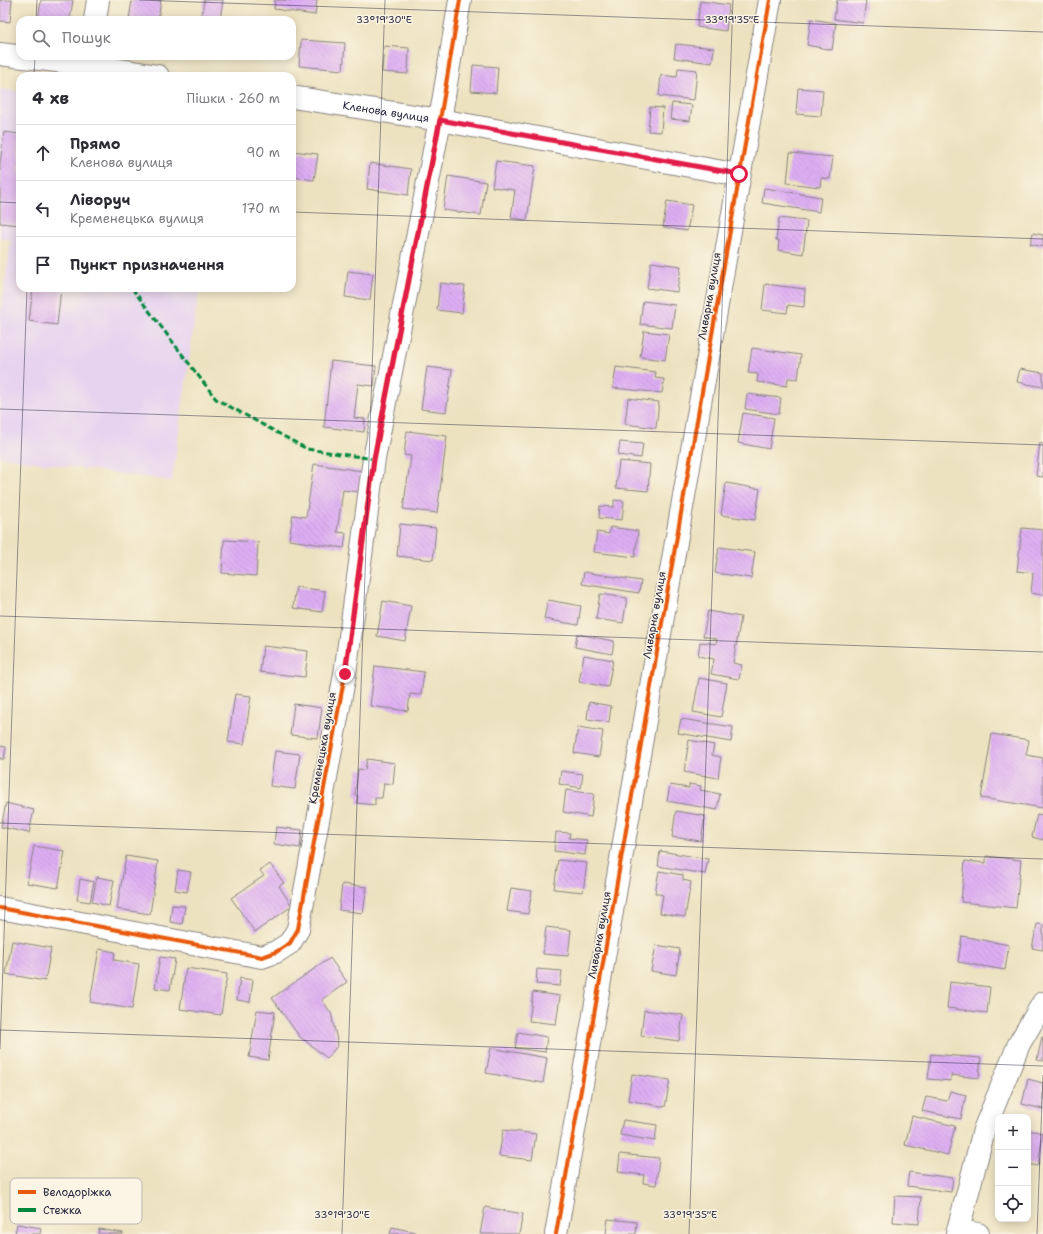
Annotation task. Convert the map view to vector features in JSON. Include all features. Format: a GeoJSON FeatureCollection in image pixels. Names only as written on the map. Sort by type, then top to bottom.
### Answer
{"type":"FeatureCollection","features":[{"type":"Feature","properties":{"kind":"street"},"geometry":{"type":"LineString","coordinates":[[96,16],[98,0]]}},
{"type":"Feature","properties":{"kind":"street","name":"Кременецька вулиця"},"geometry":{"type":"LineString","coordinates":[[0,908],[262,957],[276,952],[290,943],[298,929],[345,674],[374,459],[440,120],[460,0]]}},
{"type":"Feature","properties":{"kind":"street","name":"Ливарна вулиця"},"geometry":{"type":"LineString","coordinates":[[556,1234],[770,0]]}},
{"type":"Feature","properties":{"kind":"street"},"geometry":{"type":"LineString","coordinates":[[0,54],[16,55]]}},
{"type":"Feature","properties":{"kind":"street"},"geometry":{"type":"LineString","coordinates":[[90,60],[141,72]]}},
{"type":"Feature","properties":{"kind":"street","name":"Кленова вулиця"},"geometry":{"type":"LineString","coordinates":[[296,98],[440,120],[739,174]]}},
{"type":"Feature","properties":{"kind":"street"},"geometry":{"type":"LineString","coordinates":[[964,1233],[984,1130],[1019,1044],[1043,1003]]}},
{"type":"Feature","properties":{"kind":"shaded area"},"geometry":{"type":"Polygon","coordinates":[[[0,89],[16,91],[16,292],[198,292],[172,481],[0,457],[0,318],[11,240],[0,238],[0,89]]]}},
{"type":"Feature","properties":{"kind":"building"},"geometry":{"type":"Polygon","coordinates":[[[0,0],[12,0],[10,22],[0,21],[0,0]]]}},
{"type":"Feature","properties":{"kind":"building"},"geometry":{"type":"Polygon","coordinates":[[[41,0],[73,0],[71,16],[39,16],[41,0]]]}},
{"type":"Feature","properties":{"kind":"building"},"geometry":{"type":"Polygon","coordinates":[[[132,0],[161,0],[159,16],[130,16],[132,0]]]}},
{"type":"Feature","properties":{"kind":"building"},"geometry":{"type":"Polygon","coordinates":[[[204,0],[223,0],[221,16],[202,16],[204,0]]]}},
{"type":"Feature","properties":{"kind":"building"},"geometry":{"type":"Polygon","coordinates":[[[275,0],[317,0],[315,15],[274,9],[275,0]]]}},
{"type":"Feature","properties":{"kind":"building"},"geometry":{"type":"Polygon","coordinates":[[[837,0],[866,0],[863,23],[834,19],[837,0]]]}},
{"type":"Feature","properties":{"kind":"building"},"geometry":{"type":"Polygon","coordinates":[[[700,1],[729,5],[726,31],[697,27],[700,1]]]}},
{"type":"Feature","properties":{"kind":"building"},"geometry":{"type":"Polygon","coordinates":[[[811,19],[836,23],[832,50],[807,45],[811,19]]]}},
{"type":"Feature","properties":{"kind":"building"},"geometry":{"type":"Polygon","coordinates":[[[301,40],[345,43],[343,70],[299,66],[301,40]]]}},
{"type":"Feature","properties":{"kind":"building"},"geometry":{"type":"Polygon","coordinates":[[[676,44],[714,48],[712,63],[674,58],[676,44]]]}},
{"type":"Feature","properties":{"kind":"building"},"geometry":{"type":"Polygon","coordinates":[[[384,46],[409,48],[408,74],[382,72],[384,46]]]}},
{"type":"Feature","properties":{"kind":"building"},"geometry":{"type":"Polygon","coordinates":[[[473,65],[498,67],[496,93],[471,91],[473,65]]]}},
{"type":"Feature","properties":{"kind":"building"},"geometry":{"type":"Polygon","coordinates":[[[678,68],[697,70],[694,100],[659,96],[661,75],[677,77],[678,68]]]}},
{"type":"Feature","properties":{"kind":"building"},"geometry":{"type":"Polygon","coordinates":[[[798,88],[823,90],[821,116],[796,114],[798,88]]]}},
{"type":"Feature","properties":{"kind":"building"},"geometry":{"type":"Polygon","coordinates":[[[672,103],[692,105],[690,121],[670,119],[672,103]]]}},
{"type":"Feature","properties":{"kind":"building"},"geometry":{"type":"Polygon","coordinates":[[[650,107],[663,108],[661,132],[648,131],[650,107]]]}},
{"type":"Feature","properties":{"kind":"building"},"geometry":{"type":"Polygon","coordinates":[[[4,132],[16,134],[16,225],[0,223],[0,163],[4,132]]]}},
{"type":"Feature","properties":{"kind":"building"},"geometry":{"type":"Polygon","coordinates":[[[296,151],[318,154],[314,180],[296,178],[296,151]]]}},
{"type":"Feature","properties":{"kind":"building"},"geometry":{"type":"Polygon","coordinates":[[[790,153],[833,157],[830,179],[821,178],[820,187],[787,183],[790,153]]]}},
{"type":"Feature","properties":{"kind":"building"},"geometry":{"type":"Polygon","coordinates":[[[496,161],[535,166],[527,220],[511,218],[515,190],[492,187],[496,161]]]}},
{"type":"Feature","properties":{"kind":"building"},"geometry":{"type":"Polygon","coordinates":[[[370,163],[411,169],[408,195],[367,189],[370,163]]]}},
{"type":"Feature","properties":{"kind":"building"},"geometry":{"type":"Polygon","coordinates":[[[448,176],[486,182],[481,215],[443,210],[448,176]]]}},
{"type":"Feature","properties":{"kind":"building"},"geometry":{"type":"Polygon","coordinates":[[[764,188],[821,197],[819,212],[762,203],[764,188]]]}},
{"type":"Feature","properties":{"kind":"building"},"geometry":{"type":"Polygon","coordinates":[[[667,201],[692,205],[687,231],[663,227],[667,201]]]}},
{"type":"Feature","properties":{"kind":"building"},"geometry":{"type":"Polygon","coordinates":[[[779,218],[807,221],[803,254],[778,250],[779,240],[776,240],[779,218]]]}},
{"type":"Feature","properties":{"kind":"building"},"geometry":{"type":"Polygon","coordinates":[[[1033,233],[1043,235],[1043,247],[1030,244],[1033,233]]]}},
{"type":"Feature","properties":{"kind":"building"},"geometry":{"type":"Polygon","coordinates":[[[651,262],[681,266],[677,292],[647,288],[651,262]]]}},
{"type":"Feature","properties":{"kind":"building"},"geometry":{"type":"Polygon","coordinates":[[[348,271],[373,274],[370,300],[345,297],[348,271]]]}},
{"type":"Feature","properties":{"kind":"building"},"geometry":{"type":"Polygon","coordinates":[[[440,283],[465,286],[462,313],[437,310],[440,283]]]}},
{"type":"Feature","properties":{"kind":"building"},"geometry":{"type":"Polygon","coordinates":[[[765,284],[805,289],[804,307],[788,305],[787,313],[762,310],[765,284]]]}},
{"type":"Feature","properties":{"kind":"building"},"geometry":{"type":"Polygon","coordinates":[[[33,292],[61,292],[57,325],[29,321],[33,292]]]}},
{"type":"Feature","properties":{"kind":"building"},"geometry":{"type":"Polygon","coordinates":[[[643,301],[675,305],[672,328],[640,324],[643,301]]]}},
{"type":"Feature","properties":{"kind":"building"},"geometry":{"type":"Polygon","coordinates":[[[644,331],[669,334],[665,360],[640,357],[644,331]]]}},
{"type":"Feature","properties":{"kind":"building"},"geometry":{"type":"Polygon","coordinates":[[[752,348],[801,355],[798,379],[788,378],[787,386],[757,382],[758,374],[748,373],[752,348]]]}},
{"type":"Feature","properties":{"kind":"building"},"geometry":{"type":"Polygon","coordinates":[[[331,361],[376,366],[374,386],[358,384],[354,418],[365,419],[364,432],[324,427],[331,361]]]}},
{"type":"Feature","properties":{"kind":"building"},"geometry":{"type":"Polygon","coordinates":[[[427,367],[452,370],[446,412],[421,409],[427,367]]]}},
{"type":"Feature","properties":{"kind":"building"},"geometry":{"type":"Polygon","coordinates":[[[616,367],[656,372],[655,378],[664,379],[662,393],[613,388],[616,367]]]}},
{"type":"Feature","properties":{"kind":"building"},"geometry":{"type":"Polygon","coordinates":[[[1020,369],[1043,373],[1043,387],[1017,382],[1020,369]]]}},
{"type":"Feature","properties":{"kind":"building"},"geometry":{"type":"Polygon","coordinates":[[[747,394],[781,398],[779,414],[745,409],[747,394]]]}},
{"type":"Feature","properties":{"kind":"building"},"geometry":{"type":"Polygon","coordinates":[[[628,398],[659,402],[656,428],[625,424],[628,398]]]}},
{"type":"Feature","properties":{"kind":"building"},"geometry":{"type":"Polygon","coordinates":[[[743,413],[774,418],[769,449],[738,443],[743,413]]]}},
{"type":"Feature","properties":{"kind":"building"},"geometry":{"type":"Polygon","coordinates":[[[407,431],[447,436],[437,513],[403,509],[411,456],[404,455],[407,431]]]}},
{"type":"Feature","properties":{"kind":"building"},"geometry":{"type":"Polygon","coordinates":[[[620,442],[643,444],[641,458],[618,455],[620,442]]]}},
{"type":"Feature","properties":{"kind":"building"},"geometry":{"type":"Polygon","coordinates":[[[1040,443],[1043,444],[1043,477],[1036,476],[1040,443]]]}},
{"type":"Feature","properties":{"kind":"building"},"geometry":{"type":"Polygon","coordinates":[[[619,461],[650,464],[648,491],[616,488],[619,461]]]}},
{"type":"Feature","properties":{"kind":"building"},"geometry":{"type":"Polygon","coordinates":[[[314,464],[362,471],[359,492],[343,490],[337,532],[346,533],[344,548],[289,540],[293,515],[306,517],[314,464]]]}},
{"type":"Feature","properties":{"kind":"building"},"geometry":{"type":"Polygon","coordinates":[[[726,483],[760,489],[755,520],[721,515],[726,483]]]}},
{"type":"Feature","properties":{"kind":"building"},"geometry":{"type":"Polygon","coordinates":[[[614,500],[624,501],[622,520],[599,518],[600,506],[614,507],[614,500]]]}},
{"type":"Feature","properties":{"kind":"building"},"geometry":{"type":"Polygon","coordinates":[[[400,524],[436,528],[433,560],[397,556],[400,524]]]}},
{"type":"Feature","properties":{"kind":"building"},"geometry":{"type":"Polygon","coordinates":[[[610,527],[638,531],[635,557],[594,552],[597,532],[609,534],[610,527]]]}},
{"type":"Feature","properties":{"kind":"building"},"geometry":{"type":"Polygon","coordinates":[[[1022,528],[1043,530],[1043,595],[1031,593],[1033,573],[1017,571],[1022,528]]]}},
{"type":"Feature","properties":{"kind":"building"},"geometry":{"type":"Polygon","coordinates":[[[224,540],[258,542],[256,576],[222,573],[224,540]]]}},
{"type":"Feature","properties":{"kind":"building"},"geometry":{"type":"Polygon","coordinates":[[[719,547],[755,552],[751,578],[715,573],[719,547]]]}},
{"type":"Feature","properties":{"kind":"building"},"geometry":{"type":"Polygon","coordinates":[[[584,572],[641,581],[639,593],[582,584],[584,572]]]}},
{"type":"Feature","properties":{"kind":"building"},"geometry":{"type":"Polygon","coordinates":[[[296,587],[325,591],[322,612],[293,608],[296,587]]]}},
{"type":"Feature","properties":{"kind":"building"},"geometry":{"type":"Polygon","coordinates":[[[600,594],[627,598],[623,623],[596,619],[600,594]]]}},
{"type":"Feature","properties":{"kind":"building"},"geometry":{"type":"Polygon","coordinates":[[[548,600],[581,606],[578,625],[544,619],[548,600]]]}},
{"type":"Feature","properties":{"kind":"building"},"geometry":{"type":"Polygon","coordinates":[[[383,601],[411,606],[405,641],[377,636],[383,601]]]}},
{"type":"Feature","properties":{"kind":"building"},"geometry":{"type":"Polygon","coordinates":[[[708,611],[741,617],[733,663],[742,665],[739,679],[711,674],[714,659],[698,656],[700,642],[716,644],[717,639],[703,636],[708,611]]]}},
{"type":"Feature","properties":{"kind":"building"},"geometry":{"type":"Polygon","coordinates":[[[577,634],[614,641],[612,654],[575,647],[577,634]]]}},
{"type":"Feature","properties":{"kind":"building"},"geometry":{"type":"Polygon","coordinates":[[[263,646],[308,651],[305,677],[260,672],[263,646]]]}},
{"type":"Feature","properties":{"kind":"building"},"geometry":{"type":"Polygon","coordinates":[[[584,655],[613,660],[608,687],[579,682],[584,655]]]}},
{"type":"Feature","properties":{"kind":"building"},"geometry":{"type":"Polygon","coordinates":[[[375,666],[424,672],[421,695],[410,694],[408,711],[370,706],[375,666]]]}},
{"type":"Feature","properties":{"kind":"building"},"geometry":{"type":"Polygon","coordinates":[[[699,678],[727,683],[721,717],[693,712],[699,678]]]}},
{"type":"Feature","properties":{"kind":"building"},"geometry":{"type":"Polygon","coordinates":[[[235,694],[251,696],[244,744],[228,742],[235,694]]]}},
{"type":"Feature","properties":{"kind":"building"},"geometry":{"type":"Polygon","coordinates":[[[589,702],[611,706],[609,722],[587,719],[589,702]]]}},
{"type":"Feature","properties":{"kind":"building"},"geometry":{"type":"Polygon","coordinates":[[[294,704],[322,708],[318,738],[290,735],[294,704]]]}},
{"type":"Feature","properties":{"kind":"building"},"geometry":{"type":"Polygon","coordinates":[[[681,719],[733,727],[731,742],[678,733],[681,719]]]}},
{"type":"Feature","properties":{"kind":"building"},"geometry":{"type":"Polygon","coordinates":[[[578,727],[603,731],[599,757],[574,753],[578,727]]]}},
{"type":"Feature","properties":{"kind":"building"},"geometry":{"type":"Polygon","coordinates":[[[992,734],[1029,740],[1026,755],[1043,758],[1043,808],[981,798],[992,734]]]}},
{"type":"Feature","properties":{"kind":"building"},"geometry":{"type":"Polygon","coordinates":[[[689,740],[714,745],[712,755],[721,757],[718,778],[684,772],[689,740]]]}},
{"type":"Feature","properties":{"kind":"building"},"geometry":{"type":"Polygon","coordinates":[[[0,746],[6,747],[4,759],[0,759],[0,746]]]}},
{"type":"Feature","properties":{"kind":"building"},"geometry":{"type":"Polygon","coordinates":[[[275,751],[300,754],[295,789],[270,786],[275,751]]]}},
{"type":"Feature","properties":{"kind":"building"},"geometry":{"type":"Polygon","coordinates":[[[367,759],[395,763],[393,784],[384,783],[382,798],[375,798],[375,805],[357,803],[358,796],[355,795],[358,769],[365,770],[367,759]]]}},
{"type":"Feature","properties":{"kind":"building"},"geometry":{"type":"Polygon","coordinates":[[[561,771],[583,774],[581,788],[559,784],[561,771]]]}},
{"type":"Feature","properties":{"kind":"building"},"geometry":{"type":"Polygon","coordinates":[[[689,784],[701,786],[700,790],[720,794],[717,810],[667,801],[670,785],[689,788],[689,784]]]}},
{"type":"Feature","properties":{"kind":"building"},"geometry":{"type":"Polygon","coordinates":[[[566,790],[594,794],[591,817],[563,812],[566,790]]]}},
{"type":"Feature","properties":{"kind":"building"},"geometry":{"type":"Polygon","coordinates":[[[6,803],[34,810],[29,833],[1,827],[6,803]]]}},
{"type":"Feature","properties":{"kind":"building"},"geometry":{"type":"Polygon","coordinates":[[[676,811],[705,816],[701,841],[672,837],[676,811]]]}},
{"type":"Feature","properties":{"kind":"building"},"geometry":{"type":"Polygon","coordinates":[[[1037,814],[1043,815],[1043,840],[1032,837],[1037,814]]]}},
{"type":"Feature","properties":{"kind":"building"},"geometry":{"type":"Polygon","coordinates":[[[276,827],[302,830],[300,848],[274,844],[276,827]]]}},
{"type":"Feature","properties":{"kind":"building"},"geometry":{"type":"Polygon","coordinates":[[[556,832],[570,833],[569,838],[587,840],[585,855],[554,851],[556,832]]]}},
{"type":"Feature","properties":{"kind":"building"},"geometry":{"type":"Polygon","coordinates":[[[34,846],[65,851],[58,888],[27,883],[34,846]]]}},
{"type":"Feature","properties":{"kind":"building"},"geometry":{"type":"Polygon","coordinates":[[[660,851],[708,859],[705,874],[658,866],[660,851]]]}},
{"type":"Feature","properties":{"kind":"building"},"geometry":{"type":"Polygon","coordinates":[[[126,856],[158,861],[150,914],[117,909],[126,856]]]}},
{"type":"Feature","properties":{"kind":"building"},"geometry":{"type":"Polygon","coordinates":[[[986,856],[1021,860],[1016,908],[961,902],[965,861],[986,863],[986,856]]]}},
{"type":"Feature","properties":{"kind":"building"},"geometry":{"type":"Polygon","coordinates":[[[558,860],[587,863],[583,892],[554,889],[558,860]]]}},
{"type":"Feature","properties":{"kind":"building"},"geometry":{"type":"Polygon","coordinates":[[[270,864],[284,883],[279,886],[292,906],[255,932],[231,898],[264,876],[260,871],[270,864]]]}},
{"type":"Feature","properties":{"kind":"building"},"geometry":{"type":"Polygon","coordinates":[[[178,870],[191,872],[187,892],[175,890],[178,870]]]}},
{"type":"Feature","properties":{"kind":"building"},"geometry":{"type":"Polygon","coordinates":[[[659,871],[683,875],[683,880],[691,882],[685,917],[660,913],[663,895],[655,893],[659,871]]]}},
{"type":"Feature","properties":{"kind":"building"},"geometry":{"type":"Polygon","coordinates":[[[97,877],[114,880],[109,906],[92,902],[97,877]]]}},
{"type":"Feature","properties":{"kind":"building"},"geometry":{"type":"Polygon","coordinates":[[[80,879],[94,882],[90,902],[77,900],[80,879]]]}},
{"type":"Feature","properties":{"kind":"building"},"geometry":{"type":"Polygon","coordinates":[[[342,884],[367,887],[363,913],[339,910],[342,884]]]}},
{"type":"Feature","properties":{"kind":"building"},"geometry":{"type":"Polygon","coordinates":[[[511,888],[532,891],[528,914],[507,911],[511,888]]]}},
{"type":"Feature","properties":{"kind":"building"},"geometry":{"type":"Polygon","coordinates":[[[172,905],[185,906],[182,924],[170,922],[172,905]]]}},
{"type":"Feature","properties":{"kind":"building"},"geometry":{"type":"Polygon","coordinates":[[[1037,924],[1043,925],[1043,950],[1032,948],[1037,924]]]}},
{"type":"Feature","properties":{"kind":"building"},"geometry":{"type":"Polygon","coordinates":[[[546,927],[571,930],[568,956],[543,954],[546,927]]]}},
{"type":"Feature","properties":{"kind":"building"},"geometry":{"type":"Polygon","coordinates":[[[962,936],[1009,945],[1005,970],[958,962],[962,936]]]}},
{"type":"Feature","properties":{"kind":"building"},"geometry":{"type":"Polygon","coordinates":[[[12,941],[51,948],[45,981],[6,974],[12,941]]]}},
{"type":"Feature","properties":{"kind":"building"},"geometry":{"type":"Polygon","coordinates":[[[656,945],[680,949],[676,975],[651,971],[656,945]]]}},
{"type":"Feature","properties":{"kind":"building"},"geometry":{"type":"Polygon","coordinates":[[[99,949],[115,952],[114,960],[139,964],[132,1009],[90,1002],[99,949]]]}},
{"type":"Feature","properties":{"kind":"building"},"geometry":{"type":"Polygon","coordinates":[[[160,957],[175,959],[170,990],[155,988],[160,957]]]}},
{"type":"Feature","properties":{"kind":"building"},"geometry":{"type":"Polygon","coordinates":[[[330,958],[347,982],[322,1000],[331,1013],[338,1045],[327,1058],[299,1036],[272,998],[330,958]]]}},
{"type":"Feature","properties":{"kind":"building"},"geometry":{"type":"Polygon","coordinates":[[[186,968],[227,974],[221,1015],[180,1009],[186,968]]]}},
{"type":"Feature","properties":{"kind":"building"},"geometry":{"type":"Polygon","coordinates":[[[537,969],[562,971],[560,986],[536,984],[537,969]]]}},
{"type":"Feature","properties":{"kind":"building"},"geometry":{"type":"Polygon","coordinates":[[[240,978],[253,980],[250,1002],[237,1000],[240,978]]]}},
{"type":"Feature","properties":{"kind":"building"},"geometry":{"type":"Polygon","coordinates":[[[950,982],[990,987],[987,1013],[947,1008],[950,982]]]}},
{"type":"Feature","properties":{"kind":"building"},"geometry":{"type":"Polygon","coordinates":[[[533,992],[560,996],[556,1024],[529,1021],[533,992]]]}},
{"type":"Feature","properties":{"kind":"building"},"geometry":{"type":"Polygon","coordinates":[[[257,1010],[275,1012],[268,1060],[249,1057],[257,1010]]]}},
{"type":"Feature","properties":{"kind":"building"},"geometry":{"type":"Polygon","coordinates":[[[644,1010],[683,1015],[679,1041],[641,1036],[644,1010]]]}},
{"type":"Feature","properties":{"kind":"building"},"geometry":{"type":"Polygon","coordinates":[[[518,1032],[547,1037],[545,1052],[515,1048],[518,1032]]]}},
{"type":"Feature","properties":{"kind":"building"},"geometry":{"type":"Polygon","coordinates":[[[1043,1037],[1043,1061],[1037,1060],[1043,1037]]]}},
{"type":"Feature","properties":{"kind":"building"},"geometry":{"type":"Polygon","coordinates":[[[491,1048],[547,1058],[543,1083],[486,1073],[491,1048]]]}},
{"type":"Feature","properties":{"kind":"building"},"geometry":{"type":"Polygon","coordinates":[[[931,1054],[981,1058],[979,1078],[951,1075],[951,1081],[928,1079],[931,1054]]]}},
{"type":"Feature","properties":{"kind":"building"},"geometry":{"type":"Polygon","coordinates":[[[632,1074],[670,1080],[665,1107],[628,1100],[632,1074]]]}},
{"type":"Feature","properties":{"kind":"building"},"geometry":{"type":"Polygon","coordinates":[[[1028,1079],[1043,1083],[1043,1109],[1022,1104],[1028,1079]]]}},
{"type":"Feature","properties":{"kind":"building"},"geometry":{"type":"Polygon","coordinates":[[[950,1091],[966,1095],[961,1119],[922,1111],[926,1097],[947,1101],[950,1091]]]}},
{"type":"Feature","properties":{"kind":"building"},"geometry":{"type":"Polygon","coordinates":[[[912,1116],[955,1126],[948,1155],[905,1145],[912,1116]]]}},
{"type":"Feature","properties":{"kind":"building"},"geometry":{"type":"Polygon","coordinates":[[[623,1120],[657,1125],[655,1141],[620,1135],[623,1120]]]}},
{"type":"Feature","properties":{"kind":"building"},"geometry":{"type":"Polygon","coordinates":[[[503,1130],[536,1134],[532,1160],[499,1156],[503,1130]]]}},
{"type":"Feature","properties":{"kind":"building"},"geometry":{"type":"Polygon","coordinates":[[[1031,1131],[1043,1133],[1038,1166],[1031,1165],[1031,1131]]]}},
{"type":"Feature","properties":{"kind":"building"},"geometry":{"type":"Polygon","coordinates":[[[620,1154],[659,1158],[656,1185],[643,1183],[644,1175],[618,1172],[620,1154]]]}},
{"type":"Feature","properties":{"kind":"building"},"geometry":{"type":"Polygon","coordinates":[[[909,1172],[953,1178],[951,1192],[907,1186],[909,1172]]]}},
{"type":"Feature","properties":{"kind":"building"},"geometry":{"type":"Polygon","coordinates":[[[895,1196],[921,1197],[919,1224],[893,1222],[895,1196]]]}},
{"type":"Feature","properties":{"kind":"building"},"geometry":{"type":"Polygon","coordinates":[[[485,1207],[523,1214],[519,1234],[480,1234],[485,1207]]]}},
{"type":"Feature","properties":{"kind":"building"},"geometry":{"type":"Polygon","coordinates":[[[608,1219],[637,1222],[636,1234],[606,1234],[608,1219]]]}},
{"type":"Feature","properties":{"kind":"building"},"geometry":{"type":"Polygon","coordinates":[[[17,1224],[41,1228],[40,1234],[15,1234],[17,1224]]]}},
{"type":"Feature","properties":{"kind":"building"},"geometry":{"type":"Polygon","coordinates":[[[392,1227],[415,1232],[414,1234],[390,1234],[392,1227]]]}},
{"type":"Feature","properties":{"kind":"building"},"geometry":{"type":"Polygon","coordinates":[[[99,1229],[123,1233],[123,1234],[98,1234],[99,1229]]]}},
{"type":"Feature","properties":{"kind":"marked path"},"geometry":{"type":"LineString","coordinates":[[135,292],[216,399],[307,449],[374,459]]}},
{"type":"Feature","properties":{"kind":"cycle path"},"geometry":{"type":"LineString","coordinates":[[0,908],[262,957],[276,952],[290,943],[298,929],[345,674],[374,459],[440,120],[460,0]]}},
{"type":"Feature","properties":{"kind":"cycle path"},"geometry":{"type":"LineString","coordinates":[[556,1234],[770,0]]}},
{"type":"Feature","properties":{"kind":"route"},"geometry":{"type":"LineString","coordinates":[[345,674],[374,459],[440,120],[739,174]]}}]}
